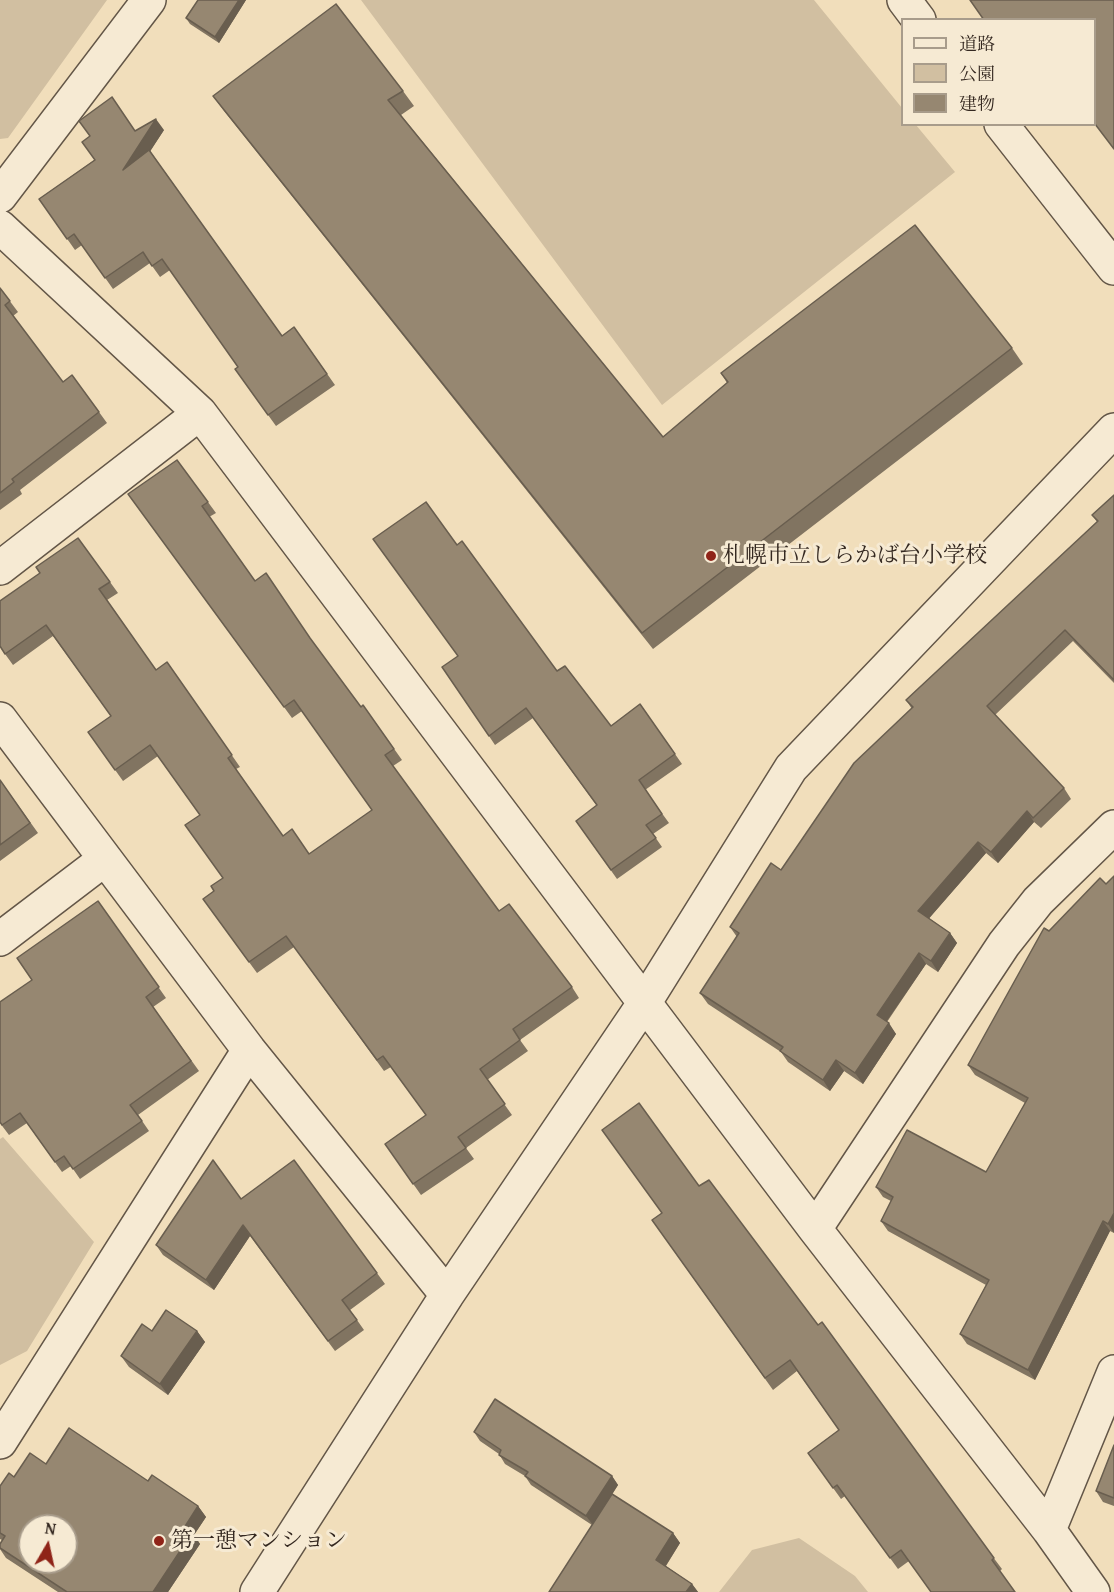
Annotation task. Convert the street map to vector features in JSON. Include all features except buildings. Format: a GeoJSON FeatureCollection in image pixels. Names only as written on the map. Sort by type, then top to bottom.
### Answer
{"type":"FeatureCollection","features":[{"type":"Feature","properties":{"kind":"street"},"geometry":{"type":"LineString","coordinates":[[0,196],[149,0]]}},
{"type":"Feature","properties":{"kind":"street"},"geometry":{"type":"LineString","coordinates":[[903,0],[917,18]]}},
{"type":"Feature","properties":{"kind":"street"},"geometry":{"type":"LineString","coordinates":[[1003,126],[1114,268]]}},
{"type":"Feature","properties":{"kind":"street"},"geometry":{"type":"LineString","coordinates":[[0,227],[200,413],[816,1228],[1049,1530],[1093,1592]]}},
{"type":"Feature","properties":{"kind":"street"},"geometry":{"type":"LineString","coordinates":[[0,568],[200,413]]}},
{"type":"Feature","properties":{"kind":"street"},"geometry":{"type":"LineString","coordinates":[[257,1592],[447,1295],[645,1002],[791,768],[1114,430]]}},
{"type":"Feature","properties":{"kind":"street"},"geometry":{"type":"LineString","coordinates":[[0,719],[249,1050],[447,1295]]}},
{"type":"Feature","properties":{"kind":"street"},"geometry":{"type":"LineString","coordinates":[[816,1228],[1004,944],[1038,902],[1114,827]]}},
{"type":"Feature","properties":{"kind":"street"},"geometry":{"type":"LineString","coordinates":[[0,939],[105,859]]}},
{"type":"Feature","properties":{"kind":"street"},"geometry":{"type":"LineString","coordinates":[[3,1429],[249,1050]]}},
{"type":"Feature","properties":{"kind":"street"},"geometry":{"type":"LineString","coordinates":[[1049,1530],[1114,1372]]}},
{"type":"Feature","properties":{"kind":"green space"},"geometry":{"type":"Polygon","coordinates":[[[0,0],[107,0],[8,138],[0,139],[0,0]]]}},
{"type":"Feature","properties":{"kind":"green space"},"geometry":{"type":"Polygon","coordinates":[[[361,0],[814,0],[901,107],[901,126],[917,126],[955,172],[662,405],[361,0]]]}},
{"type":"Feature","properties":{"kind":"green space"},"geometry":{"type":"Polygon","coordinates":[[[3,1137],[94,1242],[27,1351],[0,1365],[0,1139],[3,1137]]]}},
{"type":"Feature","properties":{"kind":"green space"},"geometry":{"type":"Polygon","coordinates":[[[799,1538],[855,1576],[868,1592],[719,1592],[752,1550],[799,1538]]]}},
{"type":"Feature","properties":{"kind":"place","name":"札幌市立しらかば台小学校"},"geometry":{"type":"Point","coordinates":[711,556]}},
{"type":"Feature","properties":{"kind":"place","name":"第一憩マンション"},"geometry":{"type":"Point","coordinates":[159,1541]}}]}
